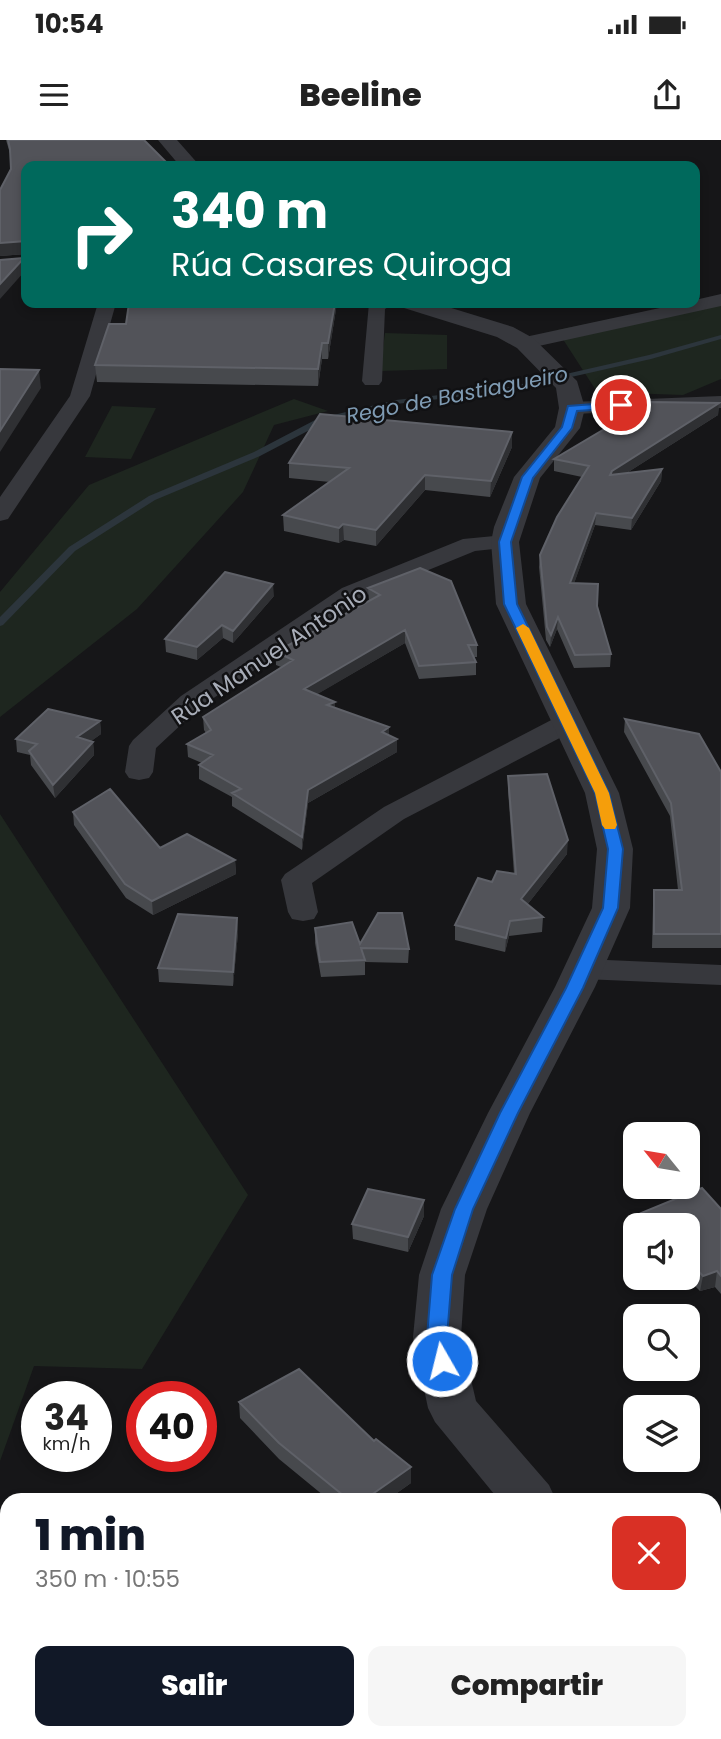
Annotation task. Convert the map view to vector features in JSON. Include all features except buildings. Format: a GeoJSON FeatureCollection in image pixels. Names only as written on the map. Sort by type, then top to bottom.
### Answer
{"type":"FeatureCollection","features":[{"type":"Feature","properties":{"kind":"street"},"geometry":{"type":"LineString","coordinates":[[167,140],[186,161]]}},
{"type":"Feature","properties":{"kind":"street"},"geometry":{"type":"LineString","coordinates":[[700,305],[721,300]]}},
{"type":"Feature","properties":{"kind":"street"},"geometry":{"type":"LineString","coordinates":[[0,514],[80,396],[106,308]]}},
{"type":"Feature","properties":{"kind":"street"},"geometry":{"type":"LineString","coordinates":[[372,381],[376,308]]}},
{"type":"Feature","properties":{"kind":"street"},"geometry":{"type":"LineString","coordinates":[[428,308],[505,332],[525,343],[568,386],[572,408],[567,428],[527,477],[505,542],[511,604],[602,793],[615,849],[611,908],[584,969],[509,1113],[464,1209],[442,1275],[437,1337],[453,1408],[524,1493]]}},
{"type":"Feature","properties":{"kind":"street"},"geometry":{"type":"LineString","coordinates":[[525,343],[685,308]]}},
{"type":"Feature","properties":{"kind":"street"},"geometry":{"type":"LineString","coordinates":[[572,408],[721,402]]}},
{"type":"Feature","properties":{"kind":"street","name":"Rúa Manuel Antonio"},"geometry":{"type":"LineString","coordinates":[[139,772],[143,746],[190,702],[351,593],[471,544],[505,542]]}},
{"type":"Feature","properties":{"kind":"street"},"geometry":{"type":"LineString","coordinates":[[303,912],[296,880],[394,813],[569,722]]}},
{"type":"Feature","properties":{"kind":"street"},"geometry":{"type":"LineString","coordinates":[[584,969],[721,975]]}},
{"type":"Feature","properties":{"kind":"shaded area"},"geometry":{"type":"Polygon","coordinates":[[[721,297],[721,379],[683,395],[597,392],[557,330],[666,308],[700,308],[700,301],[721,297]]]}},
{"type":"Feature","properties":{"kind":"shaded area"},"geometry":{"type":"Polygon","coordinates":[[[385,333],[447,335],[447,369],[380,371],[385,333]]]}},
{"type":"Feature","properties":{"kind":"shaded area"},"geometry":{"type":"Polygon","coordinates":[[[294,399],[328,411],[274,425],[243,492],[137,609],[0,717],[0,592],[89,485],[294,399]]]}},
{"type":"Feature","properties":{"kind":"shaded area"},"geometry":{"type":"Polygon","coordinates":[[[112,406],[156,408],[131,459],[85,457],[112,406]]]}},
{"type":"Feature","properties":{"kind":"shaded area"},"geometry":{"type":"Polygon","coordinates":[[[0,814],[248,1195],[142,1369],[34,1366],[29,1381],[21,1381],[21,1402],[0,1461],[0,814]]]}},
{"type":"Feature","properties":{"kind":"waterway","name":"Rego de Bastiagueiro"},"geometry":{"type":"LineString","coordinates":[[0,623],[72,549],[152,498],[257,454],[320,421],[396,402],[509,389],[651,357],[721,337]]}},
{"type":"Feature","properties":{"kind":"slow traffic"},"geometry":{"type":"LineString","coordinates":[[523,628],[602,793],[610,825]]}},
{"type":"Feature","properties":{"kind":"route"},"geometry":{"type":"LineString","coordinates":[[442,1361],[437,1337],[442,1275],[464,1209],[509,1113],[575,988],[611,908],[615,849],[602,793],[511,604],[505,542],[527,477],[567,428],[572,408],[621,405]]}}]}
